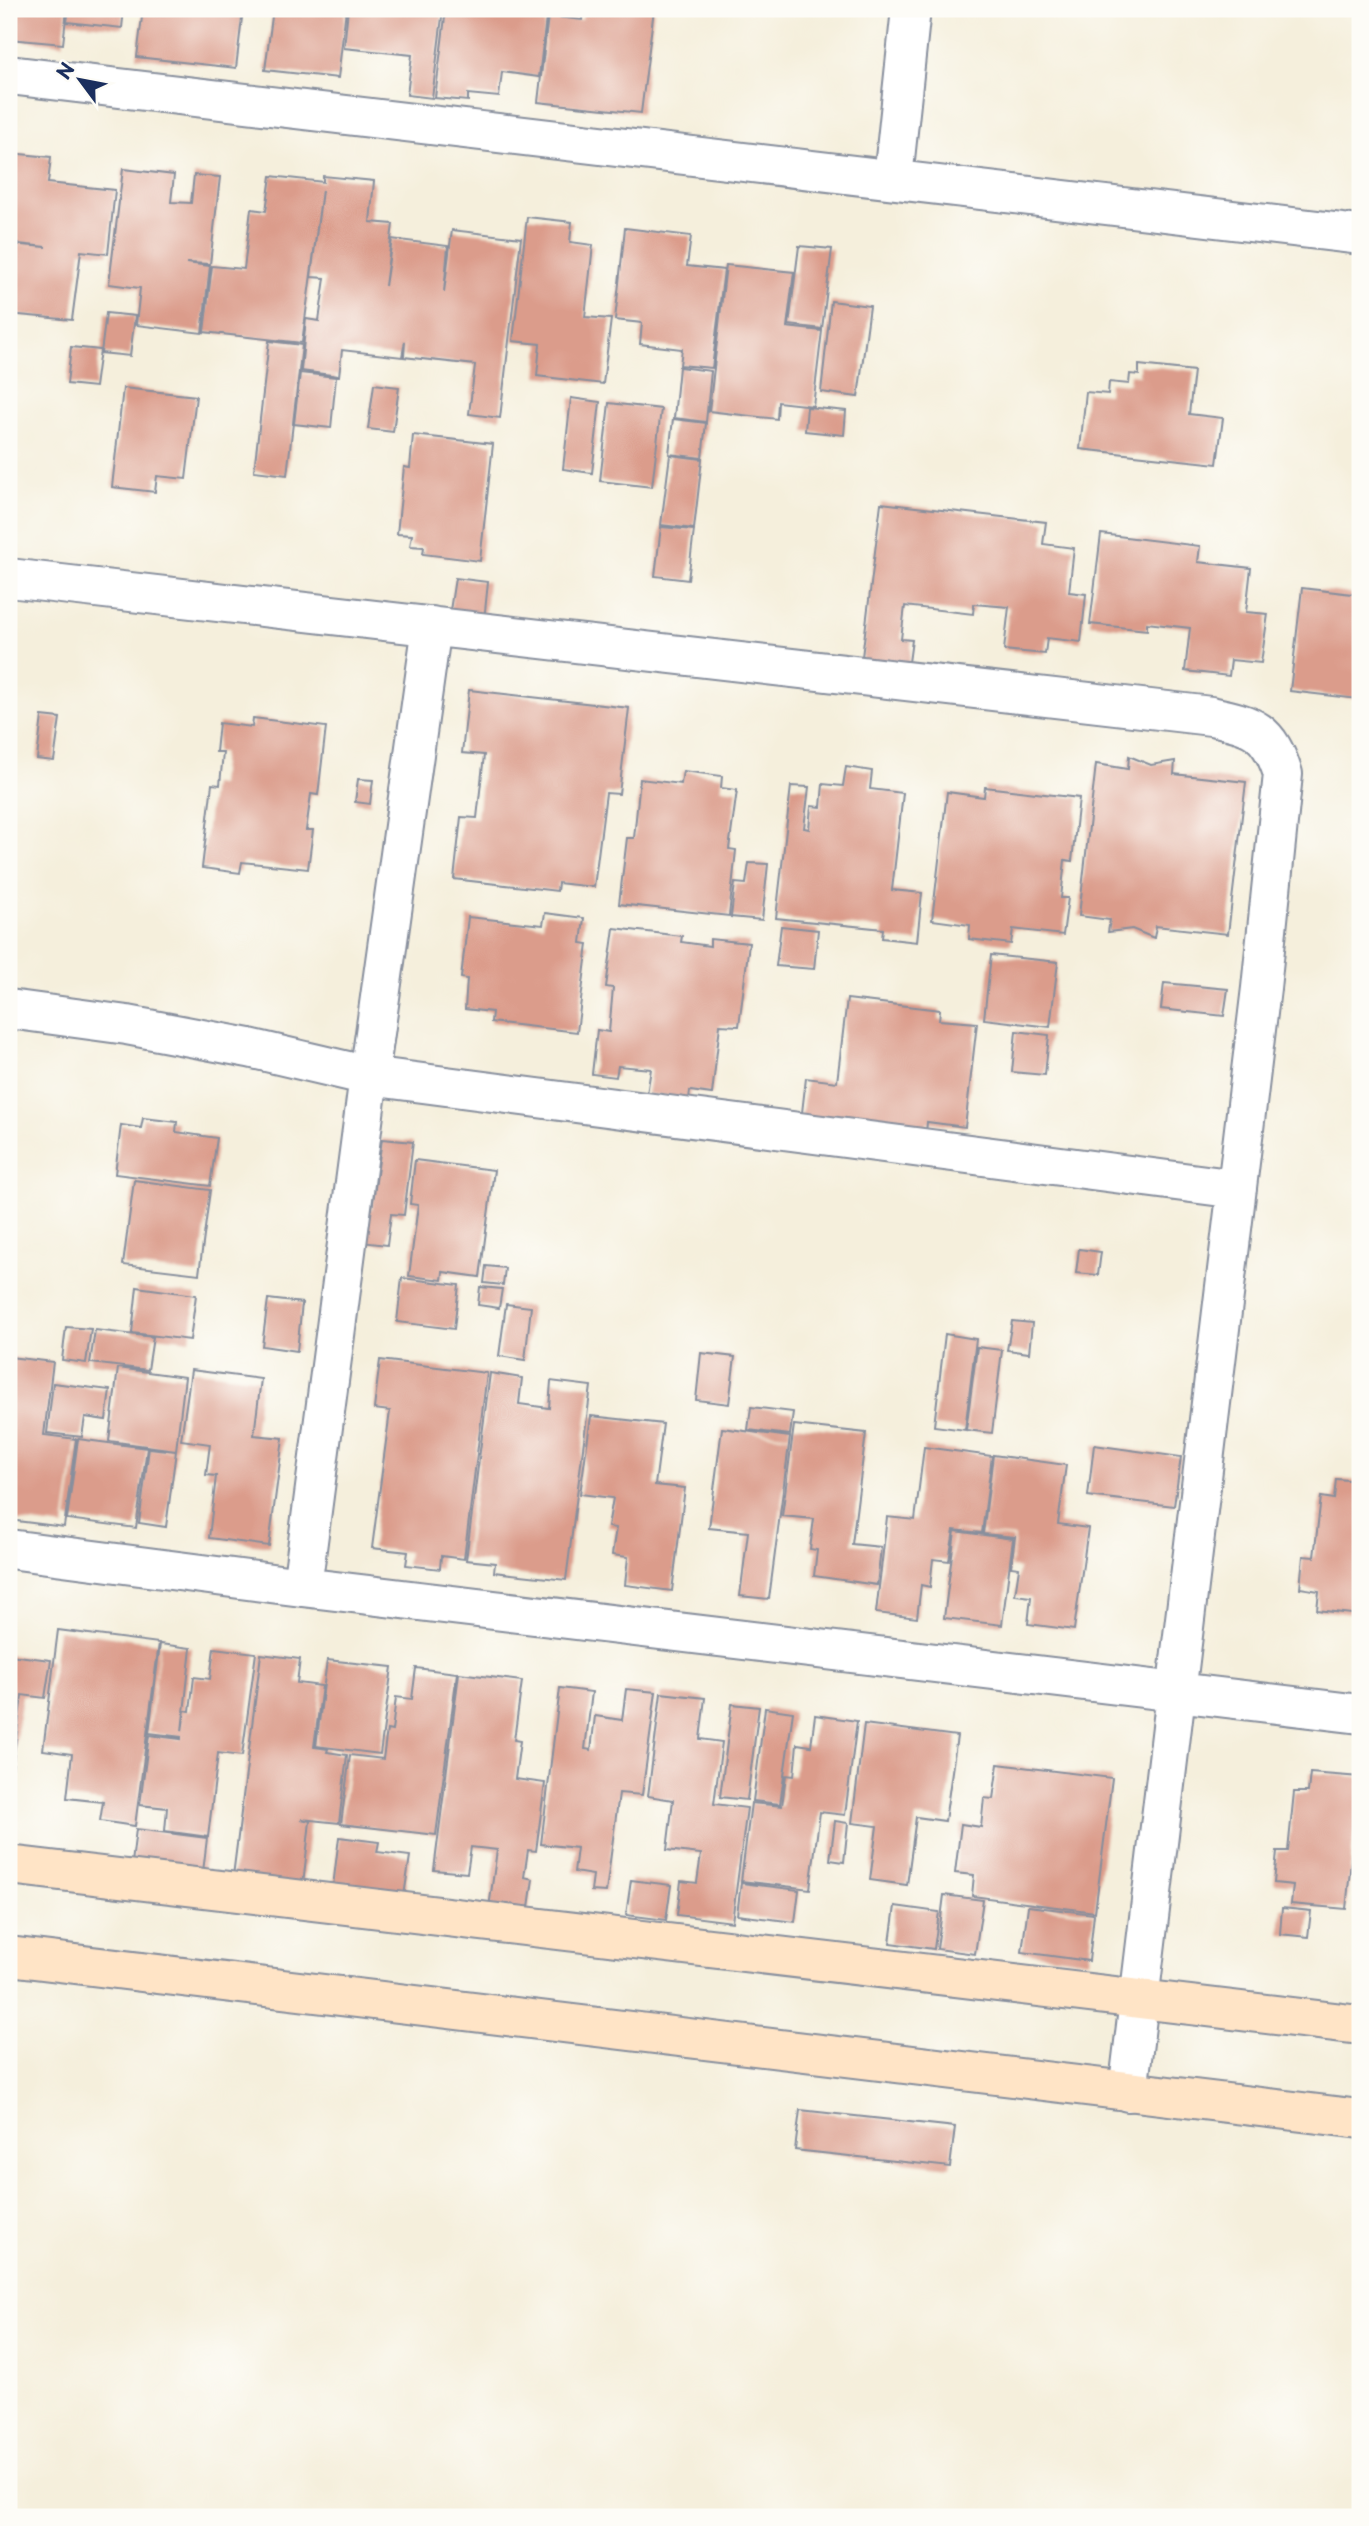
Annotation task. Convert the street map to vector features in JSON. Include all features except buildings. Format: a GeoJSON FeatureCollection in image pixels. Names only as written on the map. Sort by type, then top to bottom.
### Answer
{"type":"FeatureCollection","features":[{"type":"Feature","properties":{"kind":"street"},"geometry":{"type":"LineString","coordinates":[[893,178],[911,9]]}},
{"type":"Feature","properties":{"kind":"street"},"geometry":{"type":"LineString","coordinates":[[9,75],[1360,234]]}},
{"type":"Feature","properties":{"kind":"street"},"geometry":{"type":"LineString","coordinates":[[9,578],[1211,716],[1235,721],[1258,731],[1275,751],[1283,774],[1237,1189],[1128,2092]]}},
{"type":"Feature","properties":{"kind":"street"},"geometry":{"type":"LineString","coordinates":[[302,1587],[369,1076],[432,626]]}},
{"type":"Feature","properties":{"kind":"street"},"geometry":{"type":"LineString","coordinates":[[9,1009],[249,1048],[369,1076],[1237,1189]]}},
{"type":"Feature","properties":{"kind":"street"},"geometry":{"type":"LineString","coordinates":[[9,1549],[302,1587],[1360,1714]]}},
{"type":"Feature","properties":{"kind":"street"},"geometry":{"type":"LineString","coordinates":[[9,1865],[1360,2025]]}},
{"type":"Feature","properties":{"kind":"street"},"geometry":{"type":"LineString","coordinates":[[9,1956],[1360,2119]]}}]}
